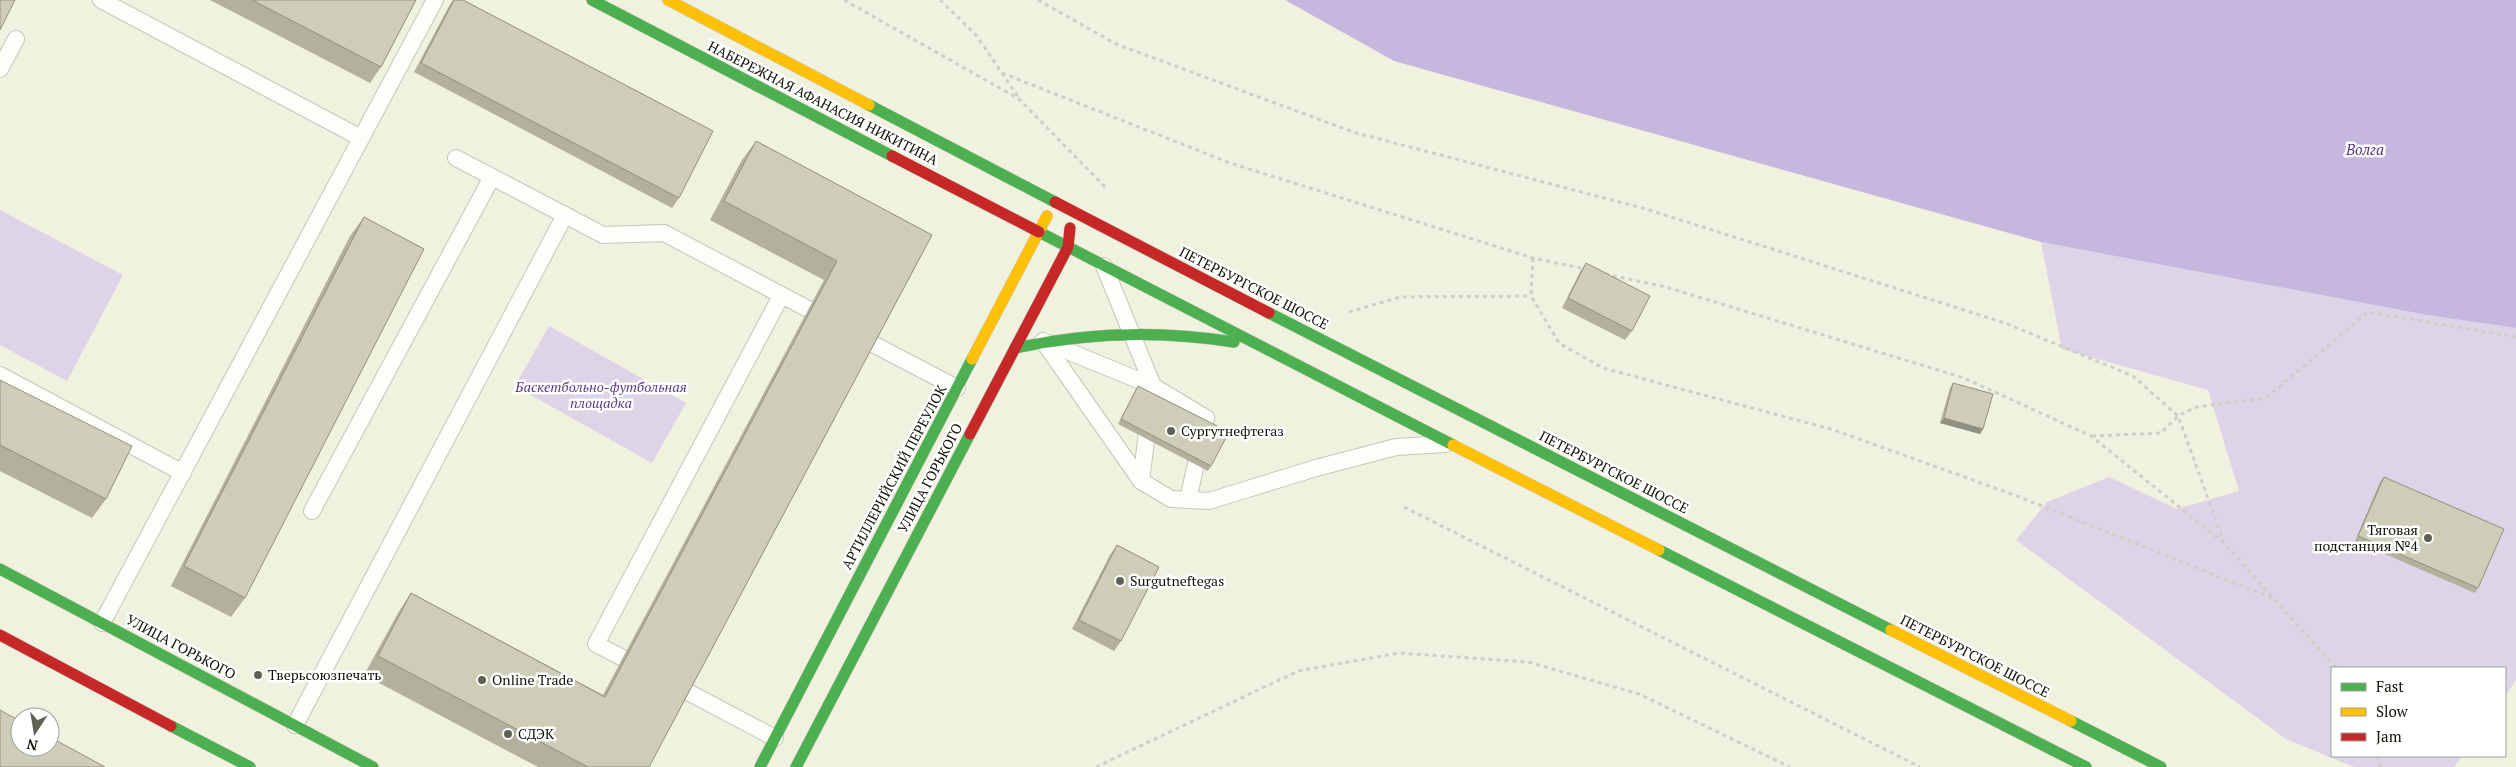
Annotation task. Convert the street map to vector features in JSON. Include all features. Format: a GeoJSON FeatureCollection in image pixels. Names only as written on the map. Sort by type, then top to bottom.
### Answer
{"type":"FeatureCollection","features":[{"type":"Feature","properties":{"kind":"main road","name":"НАБЕРЕЖНАЯ АФАНАСИЯ НИКИТИНА"},"geometry":{"type":"LineString","coordinates":[[592,0],[1039,232]]}},
{"type":"Feature","properties":{"kind":"main road","name":"НАБЕРЕЖНАЯ АФАНАСИЯ НИКИТИНА"},"geometry":{"type":"LineString","coordinates":[[668,0],[1055,202]]}},
{"type":"Feature","properties":{"kind":"main road","name":"АРТИЛЛЕРИЙСКИЙ ПЕРЕУЛОК"},"geometry":{"type":"LineString","coordinates":[[760,767],[1055,202]]}},
{"type":"Feature","properties":{"kind":"main road","name":"УЛИЦА ГОРЬКОГО"},"geometry":{"type":"LineString","coordinates":[[796,767],[1068,247],[1071,225],[1066,213],[1055,202]]}},
{"type":"Feature","properties":{"kind":"main road","name":"ПЕТЕРБУРГСКОЕ ШОССЕ"},"geometry":{"type":"LineString","coordinates":[[1055,202],[1315,337],[2161,767]]}},
{"type":"Feature","properties":{"kind":"main road"},"geometry":{"type":"LineString","coordinates":[[1039,232],[1258,346],[2086,767]]}},
{"type":"Feature","properties":{"kind":"main road"},"geometry":{"type":"LineString","coordinates":[[1015,348],[1043,341],[1130,333],[1195,336],[1258,346]]}},
{"type":"Feature","properties":{"kind":"main road","name":"УЛИЦА ГОРЬКОГО"},"geometry":{"type":"LineString","coordinates":[[0,569],[373,767]]}},
{"type":"Feature","properties":{"kind":"main road"},"geometry":{"type":"LineString","coordinates":[[0,635],[220,760],[250,767]]}},
{"type":"Feature","properties":{"kind":"lane"},"geometry":{"type":"LineString","coordinates":[[101,0],[361,138]]}},
{"type":"Feature","properties":{"kind":"lane"},"geometry":{"type":"LineString","coordinates":[[102,623],[435,0]]}},
{"type":"Feature","properties":{"kind":"lane"},"geometry":{"type":"LineString","coordinates":[[0,69],[16,38]]}},
{"type":"Feature","properties":{"kind":"lane"},"geometry":{"type":"LineString","coordinates":[[456,158],[603,235],[664,233],[808,309]]}},
{"type":"Feature","properties":{"kind":"lane"},"geometry":{"type":"LineString","coordinates":[[312,511],[492,177]]}},
{"type":"Feature","properties":{"kind":"lane"},"geometry":{"type":"LineString","coordinates":[[295,725],[566,215]]}},
{"type":"Feature","properties":{"kind":"lane"},"geometry":{"type":"LineString","coordinates":[[1104,266],[1153,386],[1140,482]]}},
{"type":"Feature","properties":{"kind":"lane"},"geometry":{"type":"LineString","coordinates":[[622,658],[596,644],[781,296]]}},
{"type":"Feature","properties":{"kind":"lane"},"geometry":{"type":"LineString","coordinates":[[1043,341],[1153,386],[1206,418],[1188,500]]}},
{"type":"Feature","properties":{"kind":"lane"},"geometry":{"type":"LineString","coordinates":[[1043,341],[1140,482],[1171,499],[1209,501],[1316,468],[1396,447],[1451,444]]}},
{"type":"Feature","properties":{"kind":"lane"},"geometry":{"type":"LineString","coordinates":[[871,343],[958,388]]}},
{"type":"Feature","properties":{"kind":"lane"},"geometry":{"type":"LineString","coordinates":[[0,375],[183,473]]}},
{"type":"Feature","properties":{"kind":"lane"},"geometry":{"type":"LineString","coordinates":[[686,691],[775,738]]}},
{"type":"Feature","properties":{"kind":"path"},"geometry":{"type":"LineString","coordinates":[[844,0],[1019,98]]}},
{"type":"Feature","properties":{"kind":"path"},"geometry":{"type":"LineString","coordinates":[[940,0],[976,35],[1019,98],[1106,188]]}},
{"type":"Feature","properties":{"kind":"path"},"geometry":{"type":"LineString","coordinates":[[1038,0],[1116,44],[1353,132],[1646,209],[2005,323],[2133,376],[2178,416],[2224,543]]}},
{"type":"Feature","properties":{"kind":"path"},"geometry":{"type":"LineString","coordinates":[[1002,73],[1230,163],[1533,258],[1590,270]]}},
{"type":"Feature","properties":{"kind":"path"},"geometry":{"type":"LineString","coordinates":[[1533,258],[1531,296],[1558,343],[1603,368],[1834,430],[2017,496],[2274,598]]}},
{"type":"Feature","properties":{"kind":"path"},"geometry":{"type":"LineString","coordinates":[[1599,272],[1666,287],[1964,378],[2091,436],[2224,543],[2335,667]]}},
{"type":"Feature","properties":{"kind":"path"},"geometry":{"type":"LineString","coordinates":[[1349,312],[1400,297],[1531,296]]}},
{"type":"Feature","properties":{"kind":"path"},"geometry":{"type":"LineString","coordinates":[[2091,436],[2160,433],[2178,416],[2196,407],[2266,398],[2368,312],[2516,337]]}},
{"type":"Feature","properties":{"kind":"path"},"geometry":{"type":"LineString","coordinates":[[1404,507],[1920,767]]}},
{"type":"Feature","properties":{"kind":"path"},"geometry":{"type":"LineString","coordinates":[[1096,767],[1298,671],[1399,653],[1528,662],[1639,694],[1790,767]]}},
{"type":"Feature","properties":{"kind":"green space"},"geometry":{"type":"Polygon","coordinates":[[[0,210],[123,275],[67,381],[0,345],[0,210]]]}},
{"type":"Feature","properties":{"kind":"green space"},"geometry":{"type":"Polygon","coordinates":[[[2041,242],[2427,315],[2516,328],[2516,680],[2506,695],[2506,667],[2331,667],[2331,757],[2461,757],[2454,767],[2354,767],[2286,739],[2016,540],[2047,502],[2109,477],[2177,509],[2239,491],[2208,390],[2062,349],[2041,242]]]}},
{"type":"Feature","properties":{"kind":"green space","name":"Баскетбольно-футбольная площадка"},"geometry":{"type":"Polygon","coordinates":[[[549,326],[686,403],[652,463],[515,386],[549,326]]]}},
{"type":"Feature","properties":{"kind":"water","name":"Волга"},"geometry":{"type":"Polygon","coordinates":[[[1285,0],[2516,0],[2516,328],[2427,315],[2041,242],[1394,61],[1285,0]]]}},
{"type":"Feature","properties":{"kind":"building"},"geometry":{"type":"Polygon","coordinates":[[[0,0],[15,0],[0,30],[0,0]]]}},
{"type":"Feature","properties":{"kind":"building"},"geometry":{"type":"Polygon","coordinates":[[[252,0],[416,0],[381,67],[252,0]]]}},
{"type":"Feature","properties":{"kind":"building"},"geometry":{"type":"Polygon","coordinates":[[[454,0],[463,0],[713,131],[679,198],[421,63],[454,0]]]}},
{"type":"Feature","properties":{"kind":"building"},"geometry":{"type":"Polygon","coordinates":[[[756,141],[932,235],[649,767],[588,767],[378,656],[411,593],[605,697],[837,261],[724,201],[756,141]]]}},
{"type":"Feature","properties":{"kind":"building"},"geometry":{"type":"Polygon","coordinates":[[[364,217],[424,249],[245,598],[184,566],[364,217]]]}},
{"type":"Feature","properties":{"kind":"building"},"geometry":{"type":"Polygon","coordinates":[[[1586,263],[1650,296],[1632,331],[1568,298],[1586,263]]]}},
{"type":"Feature","properties":{"kind":"building"},"geometry":{"type":"Polygon","coordinates":[[[0,380],[132,446],[106,499],[0,445],[0,380]]]}},
{"type":"Feature","properties":{"kind":"building"},"geometry":{"type":"Polygon","coordinates":[[[1953,383],[1993,394],[1983,429],[1944,418],[1953,383]]]}},
{"type":"Feature","properties":{"kind":"building","name":"Сургутнефтегаз"},"geometry":{"type":"Polygon","coordinates":[[[1138,386],[1229,432],[1211,466],[1121,419],[1138,386]]]}},
{"type":"Feature","properties":{"kind":"building","name":"Тяговая подстанция №4"},"geometry":{"type":"Polygon","coordinates":[[[2384,477],[2504,529],[2478,588],[2358,536],[2384,477]]]}},
{"type":"Feature","properties":{"kind":"building"},"geometry":{"type":"Polygon","coordinates":[[[1117,545],[1159,567],[1121,641],[1079,620],[1117,545]]]}},
{"type":"Feature","properties":{"kind":"building"},"geometry":{"type":"Polygon","coordinates":[[[0,710],[10,716],[10,757],[60,757],[60,742],[105,767],[0,767],[0,710]]]}},
{"type":"Feature","properties":{"kind":"traffic: fast"},"geometry":{"type":"LineString","coordinates":[[592,0],[892,156]]}},
{"type":"Feature","properties":{"kind":"traffic: fast"},"geometry":{"type":"LineString","coordinates":[[869,105],[1055,202]]}},
{"type":"Feature","properties":{"kind":"traffic: fast"},"geometry":{"type":"LineString","coordinates":[[1039,232],[1453,445]]}},
{"type":"Feature","properties":{"kind":"traffic: fast"},"geometry":{"type":"LineString","coordinates":[[1269,313],[1891,630]]}},
{"type":"Feature","properties":{"kind":"traffic: fast"},"geometry":{"type":"LineString","coordinates":[[1015,348],[1070,339],[1124,334],[1152,334],[1234,342]]}},
{"type":"Feature","properties":{"kind":"traffic: fast"},"geometry":{"type":"LineString","coordinates":[[760,767],[972,359]]}},
{"type":"Feature","properties":{"kind":"traffic: fast"},"geometry":{"type":"LineString","coordinates":[[796,767],[970,434]]}},
{"type":"Feature","properties":{"kind":"traffic: fast"},"geometry":{"type":"LineString","coordinates":[[1659,550],[2086,767]]}},
{"type":"Feature","properties":{"kind":"traffic: fast"},"geometry":{"type":"LineString","coordinates":[[0,569],[373,767]]}},
{"type":"Feature","properties":{"kind":"traffic: fast"},"geometry":{"type":"LineString","coordinates":[[2071,721],[2161,767]]}},
{"type":"Feature","properties":{"kind":"traffic: fast"},"geometry":{"type":"LineString","coordinates":[[171,726],[250,767]]}},
{"type":"Feature","properties":{"kind":"traffic: slow"},"geometry":{"type":"LineString","coordinates":[[668,0],[869,105]]}},
{"type":"Feature","properties":{"kind":"traffic: slow"},"geometry":{"type":"LineString","coordinates":[[972,359],[1047,216]]}},
{"type":"Feature","properties":{"kind":"traffic: slow"},"geometry":{"type":"LineString","coordinates":[[1453,445],[1659,550]]}},
{"type":"Feature","properties":{"kind":"traffic: slow"},"geometry":{"type":"LineString","coordinates":[[1891,630],[2071,721]]}},
{"type":"Feature","properties":{"kind":"traffic: jam"},"geometry":{"type":"LineString","coordinates":[[892,156],[1039,232]]}},
{"type":"Feature","properties":{"kind":"traffic: jam"},"geometry":{"type":"LineString","coordinates":[[1055,202],[1269,313]]}},
{"type":"Feature","properties":{"kind":"traffic: jam"},"geometry":{"type":"LineString","coordinates":[[970,434],[1068,247],[1070,228]]}},
{"type":"Feature","properties":{"kind":"traffic: jam"},"geometry":{"type":"LineString","coordinates":[[0,635],[171,726]]}},
{"type":"Feature","properties":{"kind":"place","name":"Сургутнефтегаз"},"geometry":{"type":"Point","coordinates":[1171,431]}},
{"type":"Feature","properties":{"kind":"place","name":"Тяговая подстанция №4"},"geometry":{"type":"Point","coordinates":[2428,538]}},
{"type":"Feature","properties":{"kind":"place","name":"Surgutneftegas"},"geometry":{"type":"Point","coordinates":[1120,581]}},
{"type":"Feature","properties":{"kind":"place","name":"Тверьсоюзпечать"},"geometry":{"type":"Point","coordinates":[258,675]}},
{"type":"Feature","properties":{"kind":"place","name":"Online Trade"},"geometry":{"type":"Point","coordinates":[482,680]}},
{"type":"Feature","properties":{"kind":"place","name":"СДЭК"},"geometry":{"type":"Point","coordinates":[508,734]}}]}
